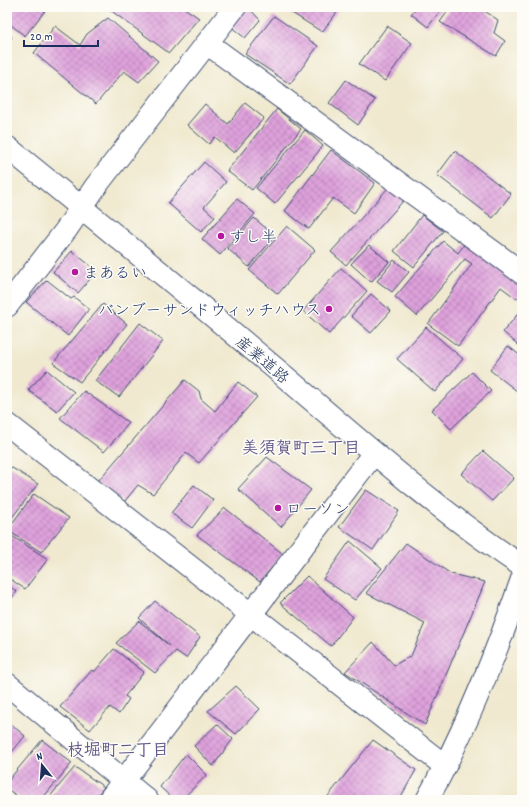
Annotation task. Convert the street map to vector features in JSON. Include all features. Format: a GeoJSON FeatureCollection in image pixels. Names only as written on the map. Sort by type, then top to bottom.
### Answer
{"type":"FeatureCollection","features":[{"type":"Feature","properties":{"kind":"street"},"geometry":{"type":"LineString","coordinates":[[7,306],[82,208],[96,186],[208,44],[235,7]]}},
{"type":"Feature","properties":{"kind":"street"},"geometry":{"type":"LineString","coordinates":[[208,44],[522,273]]}},
{"type":"Feature","properties":{"kind":"street","name":"産業道路"},"geometry":{"type":"LineString","coordinates":[[7,147],[206,310],[374,453],[489,544],[522,566]]}},
{"type":"Feature","properties":{"kind":"street"},"geometry":{"type":"LineString","coordinates":[[7,424],[445,766]]}},
{"type":"Feature","properties":{"kind":"street"},"geometry":{"type":"LineString","coordinates":[[109,800],[374,453]]}},
{"type":"Feature","properties":{"kind":"street"},"geometry":{"type":"LineString","coordinates":[[427,800],[445,766],[474,703],[522,579]]}},
{"type":"Feature","properties":{"kind":"street"},"geometry":{"type":"LineString","coordinates":[[10,691],[147,800]]}},
{"type":"Feature","properties":{"kind":"building"},"geometry":{"type":"Polygon","coordinates":[[[7,7],[48,7],[25,36],[7,22],[7,7]]]}},
{"type":"Feature","properties":{"kind":"building"},"geometry":{"type":"Polygon","coordinates":[[[106,7],[183,7],[199,18],[169,53],[106,7]]]}},
{"type":"Feature","properties":{"kind":"building"},"geometry":{"type":"Polygon","coordinates":[[[245,7],[248,7],[260,20],[245,38],[230,26],[245,7]]]}},
{"type":"Feature","properties":{"kind":"building"},"geometry":{"type":"Polygon","coordinates":[[[284,7],[341,7],[322,32],[284,7]]]}},
{"type":"Feature","properties":{"kind":"building"},"geometry":{"type":"Polygon","coordinates":[[[417,7],[443,7],[428,27],[411,14],[417,7]]]}},
{"type":"Feature","properties":{"kind":"building"},"geometry":{"type":"Polygon","coordinates":[[[451,7],[484,7],[483,10],[498,20],[494,33],[505,41],[496,56],[440,22],[451,7]]]}},
{"type":"Feature","properties":{"kind":"building"},"geometry":{"type":"Polygon","coordinates":[[[274,16],[318,46],[290,84],[245,54],[274,16]]]}},
{"type":"Feature","properties":{"kind":"building"},"geometry":{"type":"Polygon","coordinates":[[[108,18],[158,61],[139,82],[124,71],[96,104],[34,53],[55,26],[80,45],[87,34],[108,18]]]}},
{"type":"Feature","properties":{"kind":"building"},"geometry":{"type":"Polygon","coordinates":[[[387,26],[412,43],[385,81],[359,64],[387,26]]]}},
{"type":"Feature","properties":{"kind":"building"},"geometry":{"type":"Polygon","coordinates":[[[7,33],[12,37],[7,44],[7,33]]]}},
{"type":"Feature","properties":{"kind":"building"},"geometry":{"type":"Polygon","coordinates":[[[346,80],[375,100],[358,125],[329,103],[346,80]]]}},
{"type":"Feature","properties":{"kind":"building"},"geometry":{"type":"Polygon","coordinates":[[[245,103],[264,118],[234,153],[215,137],[209,144],[187,125],[205,104],[228,124],[245,103]]]}},
{"type":"Feature","properties":{"kind":"building"},"geometry":{"type":"Polygon","coordinates":[[[277,109],[301,129],[252,190],[227,171],[277,109]]]}},
{"type":"Feature","properties":{"kind":"building"},"geometry":{"type":"Polygon","coordinates":[[[305,130],[323,146],[275,204],[256,188],[305,130]]]}},
{"type":"Feature","properties":{"kind":"building"},"geometry":{"type":"Polygon","coordinates":[[[331,150],[375,183],[354,213],[333,198],[309,229],[285,211],[331,150]]]}},
{"type":"Feature","properties":{"kind":"building"},"geometry":{"type":"Polygon","coordinates":[[[455,151],[511,194],[493,218],[437,175],[455,151]]]}},
{"type":"Feature","properties":{"kind":"building"},"geometry":{"type":"Polygon","coordinates":[[[204,162],[226,182],[204,207],[215,217],[201,232],[168,203],[204,162]]]}},
{"type":"Feature","properties":{"kind":"building"},"geometry":{"type":"Polygon","coordinates":[[[389,187],[404,200],[346,265],[331,252],[389,187]]]}},
{"type":"Feature","properties":{"kind":"building"},"geometry":{"type":"Polygon","coordinates":[[[237,199],[255,214],[220,255],[202,239],[237,199]]]}},
{"type":"Feature","properties":{"kind":"building"},"geometry":{"type":"Polygon","coordinates":[[[422,215],[443,231],[414,267],[394,251],[422,215]]]}},
{"type":"Feature","properties":{"kind":"building"},"geometry":{"type":"Polygon","coordinates":[[[254,218],[275,236],[249,267],[228,249],[254,218]]]}},
{"type":"Feature","properties":{"kind":"building"},"geometry":{"type":"Polygon","coordinates":[[[287,226],[315,250],[278,294],[249,270],[287,226]]]}},
{"type":"Feature","properties":{"kind":"building"},"geometry":{"type":"Polygon","coordinates":[[[470,237],[522,275],[522,292],[517,299],[501,287],[458,346],[428,324],[472,264],[465,259],[417,316],[395,297],[443,241],[458,253],[470,237]]]}},
{"type":"Feature","properties":{"kind":"building"},"geometry":{"type":"Polygon","coordinates":[[[369,245],[389,262],[371,282],[351,264],[369,245]]]}},
{"type":"Feature","properties":{"kind":"building"},"geometry":{"type":"Polygon","coordinates":[[[72,251],[97,271],[78,293],[53,272],[72,251]]]}},
{"type":"Feature","properties":{"kind":"building"},"geometry":{"type":"Polygon","coordinates":[[[394,260],[409,272],[392,292],[377,281],[394,260]]]}},
{"type":"Feature","properties":{"kind":"building"},"geometry":{"type":"Polygon","coordinates":[[[341,268],[367,291],[329,334],[303,311],[341,268]]]}},
{"type":"Feature","properties":{"kind":"building"},"geometry":{"type":"Polygon","coordinates":[[[47,280],[71,299],[74,297],[89,309],[68,336],[26,302],[47,280]]]}},
{"type":"Feature","properties":{"kind":"building"},"geometry":{"type":"Polygon","coordinates":[[[371,294],[391,311],[371,333],[351,316],[371,294]]]}},
{"type":"Feature","properties":{"kind":"building"},"geometry":{"type":"Polygon","coordinates":[[[103,304],[127,324],[80,382],[53,363],[103,304]]]}},
{"type":"Feature","properties":{"kind":"building"},"geometry":{"type":"Polygon","coordinates":[[[521,310],[522,311],[522,348],[503,332],[521,310]]]}},
{"type":"Feature","properties":{"kind":"building"},"geometry":{"type":"Polygon","coordinates":[[[140,323],[163,341],[119,397],[95,381],[140,323]]]}},
{"type":"Feature","properties":{"kind":"building"},"geometry":{"type":"Polygon","coordinates":[[[426,327],[463,359],[435,392],[397,359],[426,327]]]}},
{"type":"Feature","properties":{"kind":"building"},"geometry":{"type":"Polygon","coordinates":[[[508,346],[522,357],[522,395],[490,370],[508,346]]]}},
{"type":"Feature","properties":{"kind":"building"},"geometry":{"type":"Polygon","coordinates":[[[47,370],[74,392],[57,411],[28,390],[47,370]]]}},
{"type":"Feature","properties":{"kind":"building"},"geometry":{"type":"Polygon","coordinates":[[[472,372],[491,391],[451,429],[432,410],[472,372]]]}},
{"type":"Feature","properties":{"kind":"building"},"geometry":{"type":"Polygon","coordinates":[[[185,380],[199,391],[201,399],[215,411],[238,382],[257,397],[199,463],[186,453],[153,494],[138,485],[124,502],[97,482],[185,380]]]}},
{"type":"Feature","properties":{"kind":"building"},"geometry":{"type":"Polygon","coordinates":[[[84,391],[129,423],[104,452],[60,418],[84,391]]]}},
{"type":"Feature","properties":{"kind":"building"},"geometry":{"type":"Polygon","coordinates":[[[483,451],[514,478],[492,501],[461,474],[483,451]]]}},
{"type":"Feature","properties":{"kind":"building","name":"ローソン"},"geometry":{"type":"Polygon","coordinates":[[[267,457],[311,490],[281,527],[238,489],[267,457]]]}},
{"type":"Feature","properties":{"kind":"building"},"geometry":{"type":"Polygon","coordinates":[[[9,466],[38,484],[7,524],[7,470],[9,466]]]}},
{"type":"Feature","properties":{"kind":"building"},"geometry":{"type":"Polygon","coordinates":[[[194,485],[213,500],[192,528],[171,513],[194,485]]]}},
{"type":"Feature","properties":{"kind":"building"},"geometry":{"type":"Polygon","coordinates":[[[366,490],[399,511],[373,550],[339,527],[366,490]]]}},
{"type":"Feature","properties":{"kind":"building"},"geometry":{"type":"Polygon","coordinates":[[[34,494],[69,518],[41,552],[7,530],[34,494]]]}},
{"type":"Feature","properties":{"kind":"building"},"geometry":{"type":"Polygon","coordinates":[[[225,508],[283,554],[260,582],[197,535],[225,508]]]}},
{"type":"Feature","properties":{"kind":"building"},"geometry":{"type":"Polygon","coordinates":[[[7,533],[48,559],[25,589],[7,577],[7,533]]]}},
{"type":"Feature","properties":{"kind":"building"},"geometry":{"type":"Polygon","coordinates":[[[350,541],[382,568],[355,600],[323,579],[350,541]]]}},
{"type":"Feature","properties":{"kind":"building"},"geometry":{"type":"Polygon","coordinates":[[[406,543],[451,574],[485,582],[425,725],[345,672],[373,642],[394,665],[411,656],[425,623],[366,593],[406,543]]]}},
{"type":"Feature","properties":{"kind":"building"},"geometry":{"type":"Polygon","coordinates":[[[307,576],[353,617],[331,646],[280,603],[307,576]]]}},
{"type":"Feature","properties":{"kind":"building"},"geometry":{"type":"Polygon","coordinates":[[[7,584],[17,592],[7,603],[7,584]]]}},
{"type":"Feature","properties":{"kind":"building"},"geometry":{"type":"Polygon","coordinates":[[[155,601],[200,637],[186,658],[176,651],[155,673],[116,643],[139,621],[170,646],[139,618],[155,601]]]}},
{"type":"Feature","properties":{"kind":"building"},"geometry":{"type":"Polygon","coordinates":[[[114,649],[144,672],[125,696],[129,699],[119,714],[110,707],[90,730],[60,707],[92,670],[94,672],[114,649]]]}},
{"type":"Feature","properties":{"kind":"building"},"geometry":{"type":"Polygon","coordinates":[[[236,686],[260,709],[236,734],[208,711],[236,686]]]}},
{"type":"Feature","properties":{"kind":"building"},"geometry":{"type":"Polygon","coordinates":[[[7,721],[25,736],[7,758],[7,721]]]}},
{"type":"Feature","properties":{"kind":"building"},"geometry":{"type":"Polygon","coordinates":[[[217,724],[233,739],[213,766],[194,746],[217,724]]]}},
{"type":"Feature","properties":{"kind":"building"},"geometry":{"type":"Polygon","coordinates":[[[42,740],[72,763],[41,800],[23,800],[7,789],[7,782],[42,740]]]}},
{"type":"Feature","properties":{"kind":"building"},"geometry":{"type":"Polygon","coordinates":[[[373,740],[416,770],[399,800],[325,800],[373,740]]]}},
{"type":"Feature","properties":{"kind":"building"},"geometry":{"type":"Polygon","coordinates":[[[186,754],[207,775],[181,800],[174,800],[160,787],[186,754]]]}},
{"type":"Feature","properties":{"kind":"building"},"geometry":{"type":"Polygon","coordinates":[[[75,767],[104,787],[94,800],[47,800],[75,767]]]}},
{"type":"Feature","properties":{"kind":"place","name":"すし半"},"geometry":{"type":"Point","coordinates":[221,236]}},
{"type":"Feature","properties":{"kind":"place","name":"まあるい"},"geometry":{"type":"Point","coordinates":[75,272]}},
{"type":"Feature","properties":{"kind":"place","name":"バンブーサンドウィッチハウス"},"geometry":{"type":"Point","coordinates":[329,309]}},
{"type":"Feature","properties":{"kind":"place","name":"ローソン"},"geometry":{"type":"Point","coordinates":[278,508]}},
{"type":"Feature","properties":{"kind":"district","name":"美須賀町三丁目"},"geometry":{"type":"Point","coordinates":[301,447]}},
{"type":"Feature","properties":{"kind":"district","name":"枝堀町二丁目"},"geometry":{"type":"Point","coordinates":[118,749]}}]}
